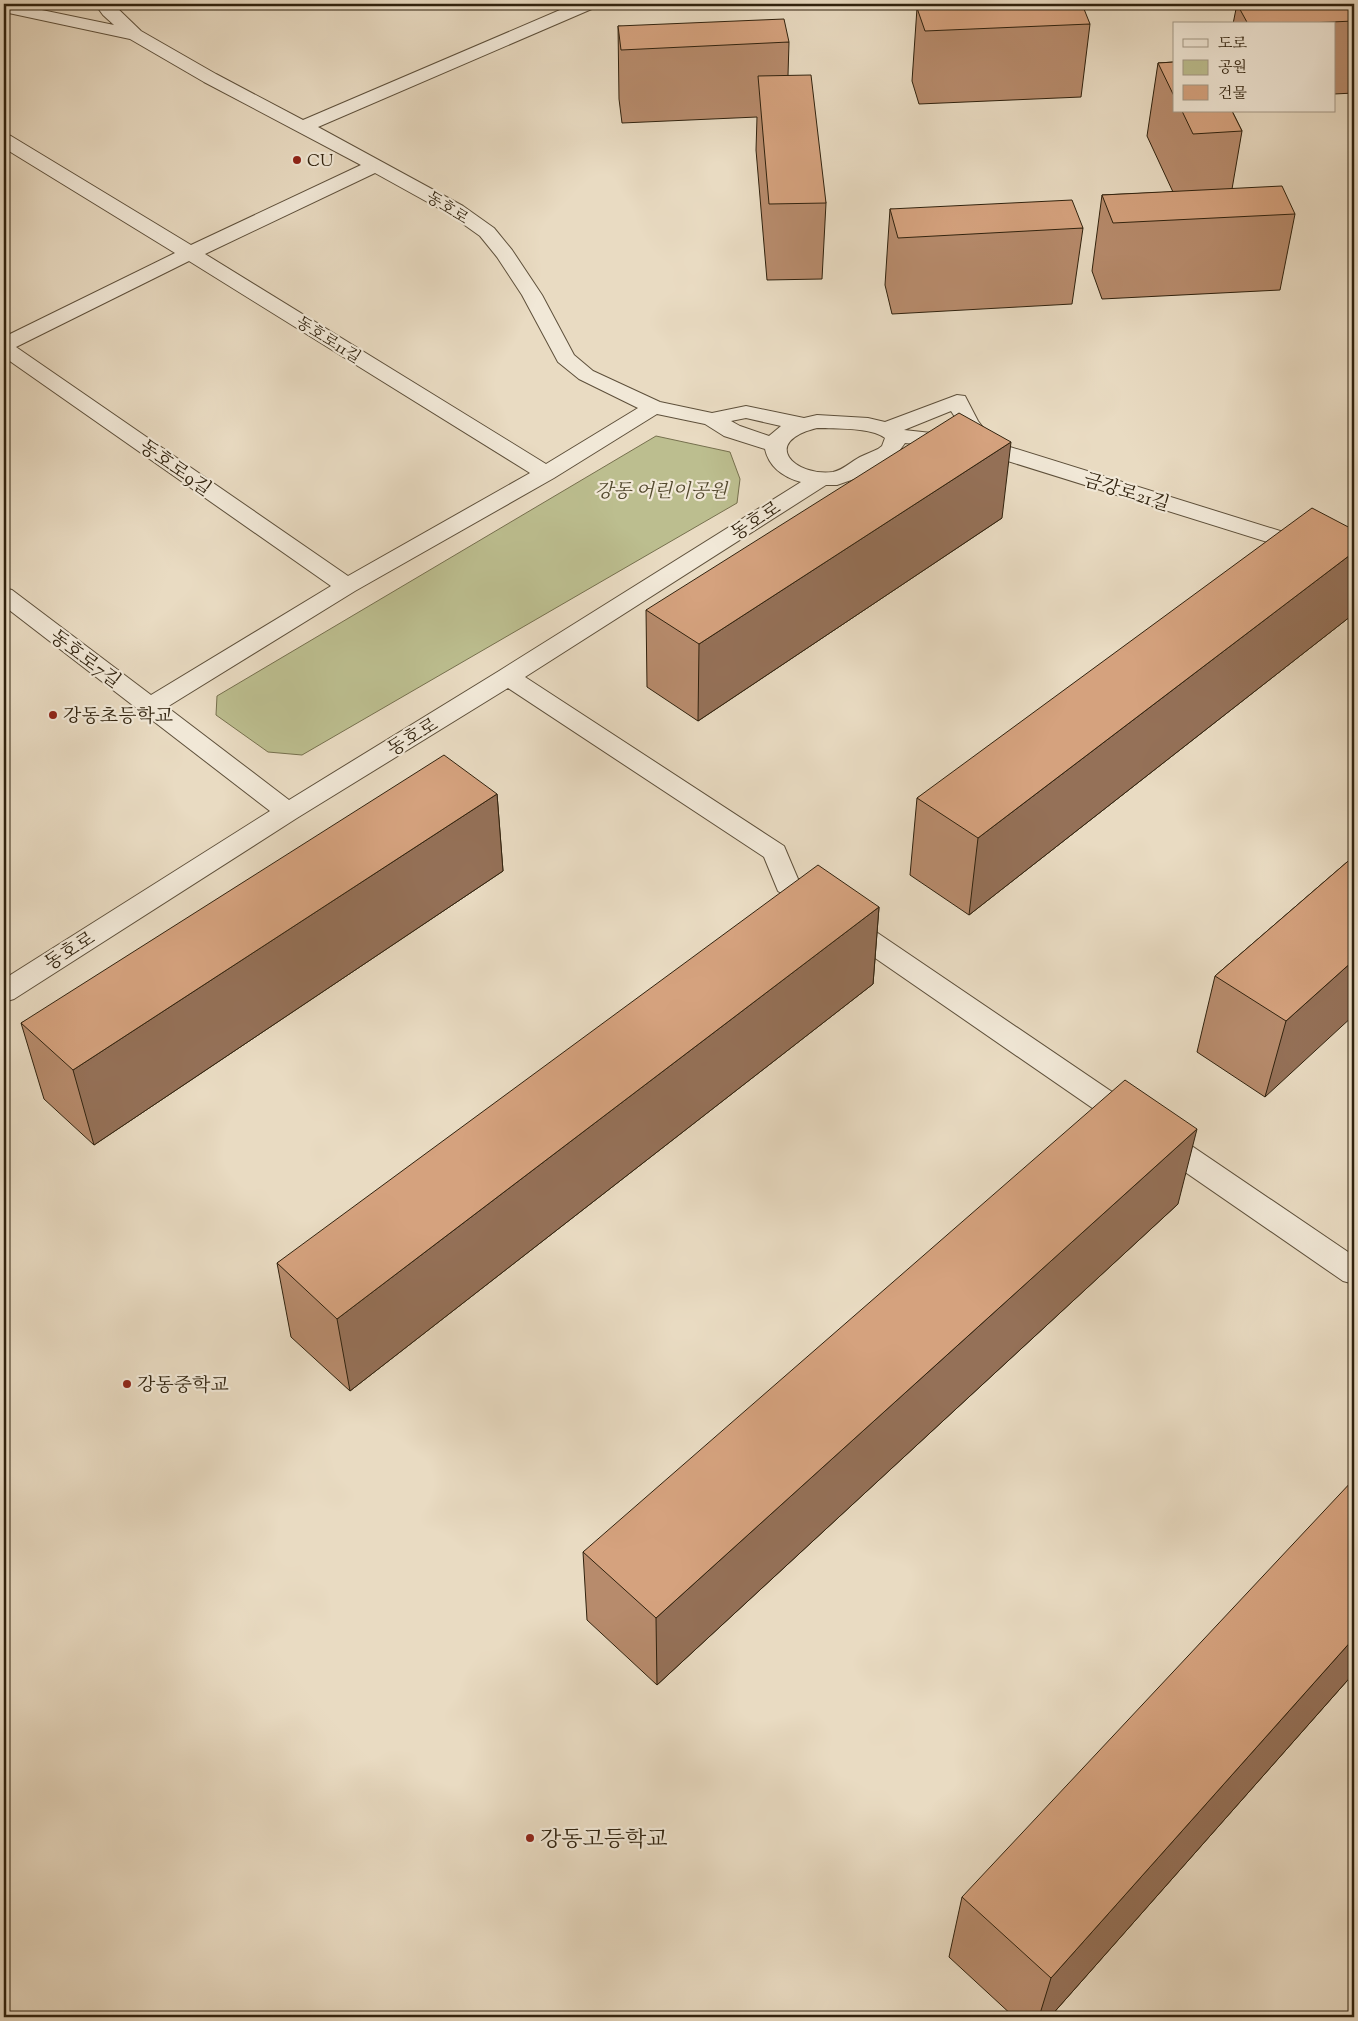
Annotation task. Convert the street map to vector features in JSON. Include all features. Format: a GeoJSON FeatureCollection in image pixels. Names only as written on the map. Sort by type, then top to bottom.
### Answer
{"type":"FeatureCollection","features":[{"type":"Feature","properties":{"kind":"street","name":"동호로"},"geometry":{"type":"LineString","coordinates":[[104,4],[108,11],[135,35],[302,127],[376,165],[456,210],[487,232],[505,254],[532,295],[565,358],[586,376],[654,408],[712,419]]}},
{"type":"Feature","properties":{"kind":"street"},"geometry":{"type":"LineString","coordinates":[[302,127],[588,4]]}},
{"type":"Feature","properties":{"kind":"street","name":"동호로"},"geometry":{"type":"LineString","coordinates":[[4,7],[135,35]]}},
{"type":"Feature","properties":{"kind":"street","name":"동호로11길"},"geometry":{"type":"LineString","coordinates":[[4,140],[546,473]]}},
{"type":"Feature","properties":{"kind":"street"},"geometry":{"type":"LineString","coordinates":[[4,347],[190,253],[376,165]]}},
{"type":"Feature","properties":{"kind":"street","name":"동호로9길"},"geometry":{"type":"LineString","coordinates":[[4,347],[347,586]]}},
{"type":"Feature","properties":{"kind":"street"},"geometry":{"type":"LineString","coordinates":[[802,424],[784,432],[775,445],[775,454],[780,463],[790,471],[804,476],[836,478],[852,473],[867,462],[888,454],[894,445],[892,432],[956,401],[986,447]]}},
{"type":"Feature","properties":{"kind":"street"},"geometry":{"type":"LineString","coordinates":[[150,706],[347,586],[546,473],[654,408]]}},
{"type":"Feature","properties":{"kind":"street"},"geometry":{"type":"LineString","coordinates":[[712,419],[746,412],[802,424]]}},
{"type":"Feature","properties":{"kind":"street"},"geometry":{"type":"LineString","coordinates":[[712,419],[732,431],[775,445]]}},
{"type":"Feature","properties":{"kind":"street","name":"금강로21길"},"geometry":{"type":"LineString","coordinates":[[802,424],[825,422],[986,447],[1354,562]]}},
{"type":"Feature","properties":{"kind":"street","name":"동호로"},"geometry":{"type":"LineString","coordinates":[[4,992],[288,812],[508,677],[820,478]]}},
{"type":"Feature","properties":{"kind":"street","name":"동호로7길"},"geometry":{"type":"LineString","coordinates":[[4,595],[288,812]]}},
{"type":"Feature","properties":{"kind":"street"},"geometry":{"type":"LineString","coordinates":[[508,677],[775,852],[787,884],[1354,1272]]}},
{"type":"Feature","properties":{"kind":"green space","name":"강동 어린이공원"},"geometry":{"type":"Polygon","coordinates":[[[656,436],[730,452],[740,479],[737,503],[302,755],[268,752],[216,715],[217,696],[656,436]]]}},
{"type":"Feature","properties":{"kind":"building"},"geometry":{"type":"Polygon","coordinates":[[[1082,4],[1090,24],[925,31],[917,8],[1082,4]]]}},
{"type":"Feature","properties":{"kind":"building"},"geometry":{"type":"Polygon","coordinates":[[[1237,4],[1354,4],[1354,21],[1247,22],[1237,4]]]}},
{"type":"Feature","properties":{"kind":"building"},"geometry":{"type":"Polygon","coordinates":[[[784,19],[789,42],[621,50],[618,26],[784,19]]]}},
{"type":"Feature","properties":{"kind":"building"},"geometry":{"type":"Polygon","coordinates":[[[1173,62],[1173,94],[1158,63],[1173,62]]]}},
{"type":"Feature","properties":{"kind":"building"},"geometry":{"type":"Polygon","coordinates":[[[811,75],[826,203],[769,204],[758,76],[811,75]]]}},
{"type":"Feature","properties":{"kind":"building"},"geometry":{"type":"Polygon","coordinates":[[[1182,112],[1232,112],[1242,131],[1193,134],[1182,112]]]}},
{"type":"Feature","properties":{"kind":"building"},"geometry":{"type":"Polygon","coordinates":[[[1282,186],[1295,214],[1113,223],[1102,195],[1282,186]]]}},
{"type":"Feature","properties":{"kind":"building"},"geometry":{"type":"Polygon","coordinates":[[[1072,200],[1083,228],[898,238],[890,209],[1072,200]]]}},
{"type":"Feature","properties":{"kind":"building"},"geometry":{"type":"Polygon","coordinates":[[[959,413],[1011,442],[699,644],[646,610],[959,413]]]}},
{"type":"Feature","properties":{"kind":"building"},"geometry":{"type":"Polygon","coordinates":[[[1312,508],[1354,530],[1354,552],[978,838],[917,798],[1312,508]]]}},
{"type":"Feature","properties":{"kind":"building"},"geometry":{"type":"Polygon","coordinates":[[[444,755],[497,794],[73,1070],[21,1023],[444,755]]]}},
{"type":"Feature","properties":{"kind":"building"},"geometry":{"type":"Polygon","coordinates":[[[1354,856],[1354,960],[1286,1021],[1215,976],[1354,856]]]}},
{"type":"Feature","properties":{"kind":"building"},"geometry":{"type":"Polygon","coordinates":[[[818,865],[879,907],[337,1319],[277,1263],[818,865]]]}},
{"type":"Feature","properties":{"kind":"building"},"geometry":{"type":"Polygon","coordinates":[[[1125,1080],[1197,1129],[656,1618],[583,1552],[1125,1080]]]}},
{"type":"Feature","properties":{"kind":"building"},"geometry":{"type":"Polygon","coordinates":[[[1354,1479],[1354,1638],[1051,1978],[962,1897],[1354,1479]]]}},
{"type":"Feature","properties":{"kind":"place","name":"CU"},"geometry":{"type":"Point","coordinates":[297,160]}},
{"type":"Feature","properties":{"kind":"place","name":"강동초등학교"},"geometry":{"type":"Point","coordinates":[53,715]}},
{"type":"Feature","properties":{"kind":"place","name":"강동중학교"},"geometry":{"type":"Point","coordinates":[127,1384]}},
{"type":"Feature","properties":{"kind":"place","name":"강동고등학교"},"geometry":{"type":"Point","coordinates":[530,1838]}}]}
